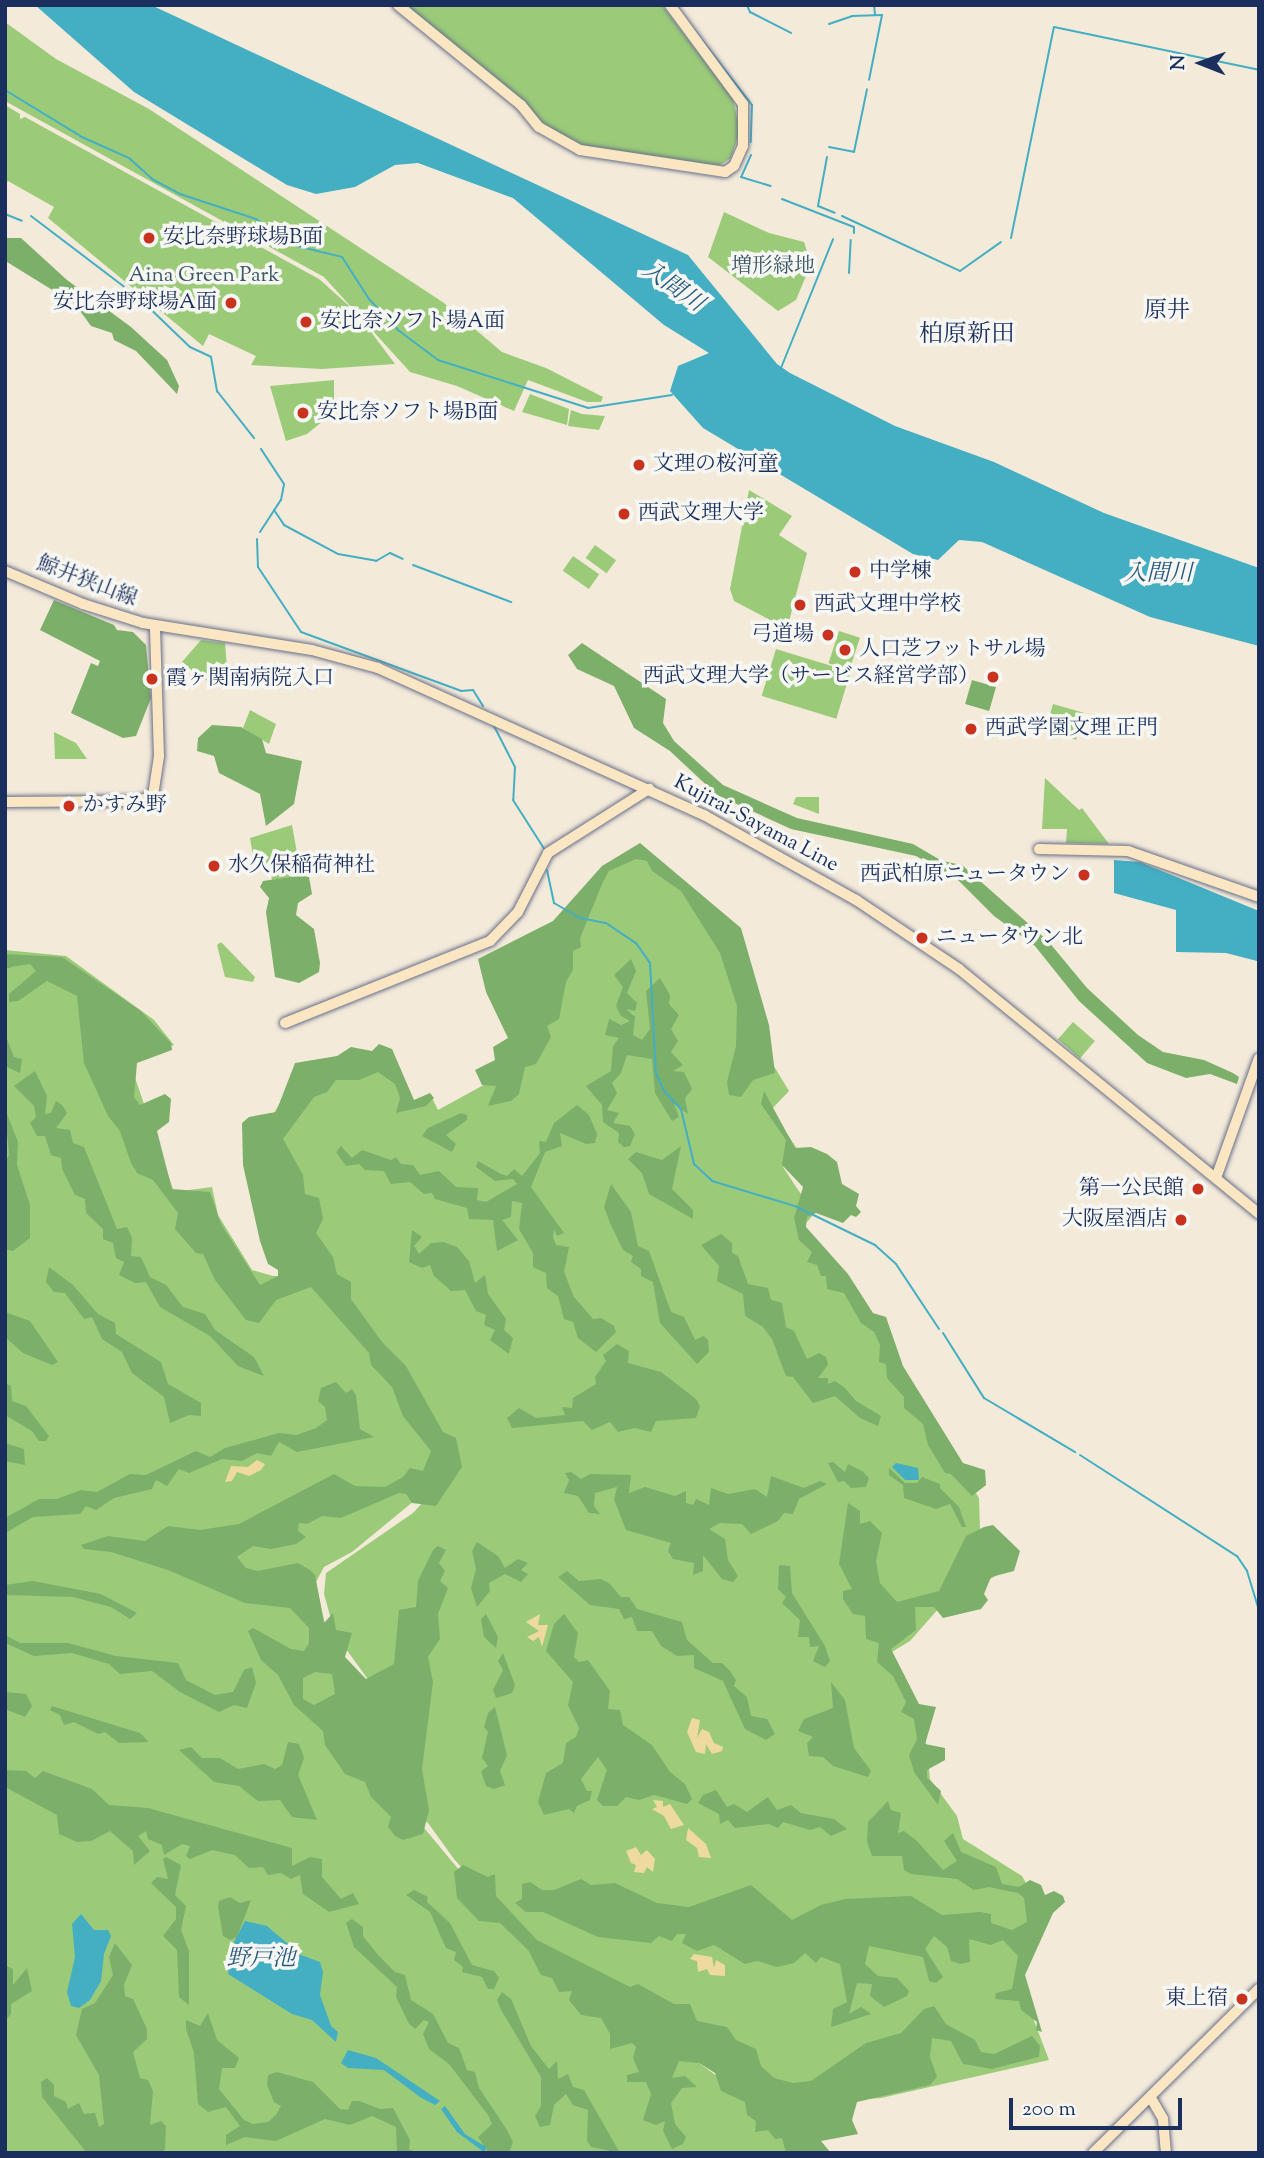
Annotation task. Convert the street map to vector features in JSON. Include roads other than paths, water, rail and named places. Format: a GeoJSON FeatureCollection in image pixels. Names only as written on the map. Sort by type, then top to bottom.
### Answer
{"type":"FeatureCollection","features":[{"type":"Feature","properties":{"kind":"street"},"geometry":{"type":"LineString","coordinates":[[398,5],[521,105],[540,127],[580,150],[724,172],[734,166],[743,146],[743,104],[670,5]]}},
{"type":"Feature","properties":{"kind":"street","name":"鯨井狭山線"},"geometry":{"type":"LineString","coordinates":[[5,571],[93,608],[155,626]]}},
{"type":"Feature","properties":{"kind":"street"},"geometry":{"type":"LineString","coordinates":[[5,802],[138,802],[153,796],[159,756],[155,626]]}},
{"type":"Feature","properties":{"kind":"street","name":"Kujirai-Sayama Line"},"geometry":{"type":"LineString","coordinates":[[155,626],[302,648],[364,663],[649,789],[783,856],[911,935],[1051,1040],[1259,1214]]}},
{"type":"Feature","properties":{"kind":"street"},"geometry":{"type":"LineString","coordinates":[[285,1023],[491,941],[518,912],[548,853],[649,789]]}},
{"type":"Feature","properties":{"kind":"street"},"geometry":{"type":"LineString","coordinates":[[1039,849],[1128,851],[1259,897]]}},
{"type":"Feature","properties":{"kind":"street"},"geometry":{"type":"LineString","coordinates":[[1216,1178],[1259,1058]]}},
{"type":"Feature","properties":{"kind":"street"},"geometry":{"type":"LineString","coordinates":[[1093,2153],[1259,1989]]}},
{"type":"Feature","properties":{"kind":"street"},"geometry":{"type":"LineString","coordinates":[[1151,2098],[1163,2119],[1166,2153]]}},
{"type":"Feature","properties":{"kind":"water","name":"入間川"},"geometry":{"type":"Polygon","coordinates":[[[35,5],[151,5],[688,255],[777,364],[790,373],[895,426],[994,462],[1104,513],[1259,568],[1259,646],[1150,617],[982,542],[959,540],[938,560],[913,554],[703,428],[670,391],[678,366],[709,353],[664,325],[513,198],[418,163],[395,165],[355,187],[316,194],[287,185],[134,92],[35,5]]]}},
{"type":"Feature","properties":{"kind":"water"},"geometry":{"type":"Polygon","coordinates":[[[1114,860],[1140,862],[1259,911],[1257,961],[1226,953],[1176,952],[1176,910],[1114,893],[1114,860]]]}},
{"type":"Feature","properties":{"kind":"water"},"geometry":{"type":"Polygon","coordinates":[[[896,1463],[918,1468],[919,1480],[905,1480],[892,1467],[896,1463]]]}},
{"type":"Feature","properties":{"kind":"water"},"geometry":{"type":"Polygon","coordinates":[[[81,1914],[94,1930],[108,1930],[111,1936],[104,1954],[101,1981],[90,2000],[79,2008],[71,2006],[67,1992],[75,1957],[72,1924],[81,1914]]]}},
{"type":"Feature","properties":{"kind":"water","name":"野戸池"},"geometry":{"type":"Polygon","coordinates":[[[245,1921],[267,1926],[301,1955],[320,1962],[323,1972],[320,1995],[331,2026],[338,2032],[336,2042],[312,2020],[292,2014],[228,1974],[232,1946],[245,1921]]]}},
{"type":"Feature","properties":{"kind":"water"},"geometry":{"type":"Polygon","coordinates":[[[348,2050],[376,2058],[440,2101],[435,2105],[420,2097],[384,2070],[348,2068],[341,2063],[348,2050]]]}},
{"type":"Feature","properties":{"kind":"water"},"geometry":{"type":"Polygon","coordinates":[[[445,2106],[465,2134],[486,2147],[485,2153],[457,2132],[441,2109],[445,2106]]]}},
{"type":"Feature","properties":{"kind":"waterway"},"geometry":{"type":"LineString","coordinates":[[747,5],[750,12],[791,33]]}},
{"type":"Feature","properties":{"kind":"waterway"},"geometry":{"type":"LineString","coordinates":[[874,5],[875,15]]}},
{"type":"Feature","properties":{"kind":"waterway"},"geometry":{"type":"LineString","coordinates":[[829,24],[852,16],[882,15],[869,80]]}},
{"type":"Feature","properties":{"kind":"waterway"},"geometry":{"type":"LineString","coordinates":[[688,22],[752,105],[751,142]]}},
{"type":"Feature","properties":{"kind":"waterway"},"geometry":{"type":"LineString","coordinates":[[1011,238],[1054,27],[1259,70]]}},
{"type":"Feature","properties":{"kind":"waterway"},"geometry":{"type":"LineString","coordinates":[[829,147],[854,152],[867,89]]}},
{"type":"Feature","properties":{"kind":"waterway"},"geometry":{"type":"LineString","coordinates":[[5,90],[82,137],[129,158],[152,179],[180,194],[256,219],[297,246],[342,257],[369,299],[398,330],[438,360],[588,408],[672,395]]}},
{"type":"Feature","properties":{"kind":"waterway"},"geometry":{"type":"LineString","coordinates":[[751,155],[741,177],[771,186]]}},
{"type":"Feature","properties":{"kind":"waterway"},"geometry":{"type":"LineString","coordinates":[[827,157],[818,206],[835,213]]}},
{"type":"Feature","properties":{"kind":"waterway"},"geometry":{"type":"LineString","coordinates":[[782,199],[854,227],[854,233]]}},
{"type":"Feature","properties":{"kind":"waterway"},"geometry":{"type":"LineString","coordinates":[[5,214],[22,221]]}},
{"type":"Feature","properties":{"kind":"waterway"},"geometry":{"type":"LineString","coordinates":[[31,216],[139,298],[190,347],[211,357],[217,391],[254,438]]}},
{"type":"Feature","properties":{"kind":"waterway"},"geometry":{"type":"LineString","coordinates":[[842,216],[960,271],[1001,242]]}},
{"type":"Feature","properties":{"kind":"waterway"},"geometry":{"type":"LineString","coordinates":[[781,368],[833,239]]}},
{"type":"Feature","properties":{"kind":"waterway"},"geometry":{"type":"LineString","coordinates":[[849,273],[851,240]]}},
{"type":"Feature","properties":{"kind":"waterway"},"geometry":{"type":"LineString","coordinates":[[260,532],[281,500],[284,484],[261,449]]}},
{"type":"Feature","properties":{"kind":"waterway"},"geometry":{"type":"LineString","coordinates":[[274,510],[284,525],[338,554],[376,561],[390,553],[403,559]]}},
{"type":"Feature","properties":{"kind":"waterway"},"geometry":{"type":"LineString","coordinates":[[257,539],[258,567],[301,632],[461,691],[473,690],[483,706]]}},
{"type":"Feature","properties":{"kind":"waterway"},"geometry":{"type":"LineString","coordinates":[[413,565],[511,602]]}},
{"type":"Feature","properties":{"kind":"waterway"},"geometry":{"type":"LineString","coordinates":[[494,726],[515,767],[513,800],[545,850]]}},
{"type":"Feature","properties":{"kind":"waterway"},"geometry":{"type":"LineString","coordinates":[[547,870],[554,903],[580,918],[606,923],[636,943],[650,963],[656,1073],[664,1091],[681,1109],[694,1164],[712,1181],[795,1206],[875,1245],[896,1264],[939,1329]]}},
{"type":"Feature","properties":{"kind":"waterway"},"geometry":{"type":"LineString","coordinates":[[943,1333],[984,1398],[1075,1452]]}},
{"type":"Feature","properties":{"kind":"waterway"},"geometry":{"type":"LineString","coordinates":[[1080,1455],[1237,1556],[1247,1571],[1258,1607]]}},
{"type":"Feature","properties":{"kind":"place","name":"安比奈野球場B面"},"geometry":{"type":"Point","coordinates":[149,238]}},
{"type":"Feature","properties":{"kind":"place","name":"安比奈野球場A面"},"geometry":{"type":"Point","coordinates":[231,303]}},
{"type":"Feature","properties":{"kind":"place","name":"安比奈ソフト場A面"},"geometry":{"type":"Point","coordinates":[306,322]}},
{"type":"Feature","properties":{"kind":"place","name":"安比奈ソフト場B面"},"geometry":{"type":"Point","coordinates":[303,413]}},
{"type":"Feature","properties":{"kind":"place","name":"文理の桜河童"},"geometry":{"type":"Point","coordinates":[639,465]}},
{"type":"Feature","properties":{"kind":"place","name":"西武文理大学"},"geometry":{"type":"Point","coordinates":[624,514]}},
{"type":"Feature","properties":{"kind":"place","name":"中学棟"},"geometry":{"type":"Point","coordinates":[855,572]}},
{"type":"Feature","properties":{"kind":"place","name":"西武文理中学校"},"geometry":{"type":"Point","coordinates":[800,605]}},
{"type":"Feature","properties":{"kind":"place","name":"弓道場"},"geometry":{"type":"Point","coordinates":[828,635]}},
{"type":"Feature","properties":{"kind":"place","name":"人口芝フットサル場"},"geometry":{"type":"Point","coordinates":[845,650]}},
{"type":"Feature","properties":{"kind":"place","name":"西武文理大学（サービス経営学部）"},"geometry":{"type":"Point","coordinates":[993,677]}},
{"type":"Feature","properties":{"kind":"place","name":"霞ヶ関南病院入口"},"geometry":{"type":"Point","coordinates":[152,679]}},
{"type":"Feature","properties":{"kind":"place","name":"西武学園文理 正門"},"geometry":{"type":"Point","coordinates":[971,729]}},
{"type":"Feature","properties":{"kind":"place","name":"かすみ野"},"geometry":{"type":"Point","coordinates":[69,806]}},
{"type":"Feature","properties":{"kind":"place","name":"水久保稲荷神社"},"geometry":{"type":"Point","coordinates":[214,866]}},
{"type":"Feature","properties":{"kind":"place","name":"西武柏原ニュータウン"},"geometry":{"type":"Point","coordinates":[1084,875]}},
{"type":"Feature","properties":{"kind":"place","name":"ニュータウン北"},"geometry":{"type":"Point","coordinates":[922,938]}},
{"type":"Feature","properties":{"kind":"place","name":"第一公民館"},"geometry":{"type":"Point","coordinates":[1198,1189]}},
{"type":"Feature","properties":{"kind":"place","name":"大阪屋酒店"},"geometry":{"type":"Point","coordinates":[1181,1220]}},
{"type":"Feature","properties":{"kind":"place","name":"東上宿"},"geometry":{"type":"Point","coordinates":[1242,1999]}},
{"type":"Feature","properties":{"kind":"district","name":"原井"},"geometry":{"type":"Point","coordinates":[1167,312]}},
{"type":"Feature","properties":{"kind":"district","name":"柏原新田"},"geometry":{"type":"Point","coordinates":[967,336]}},
{"type":"Feature","properties":{"kind":"park label","name":"増形緑地"},"geometry":{"type":"Point","coordinates":[773,267]}},
{"type":"Feature","properties":{"kind":"park label","name":"Aina Green Park"},"geometry":{"type":"Point","coordinates":[204,276]}}]}
